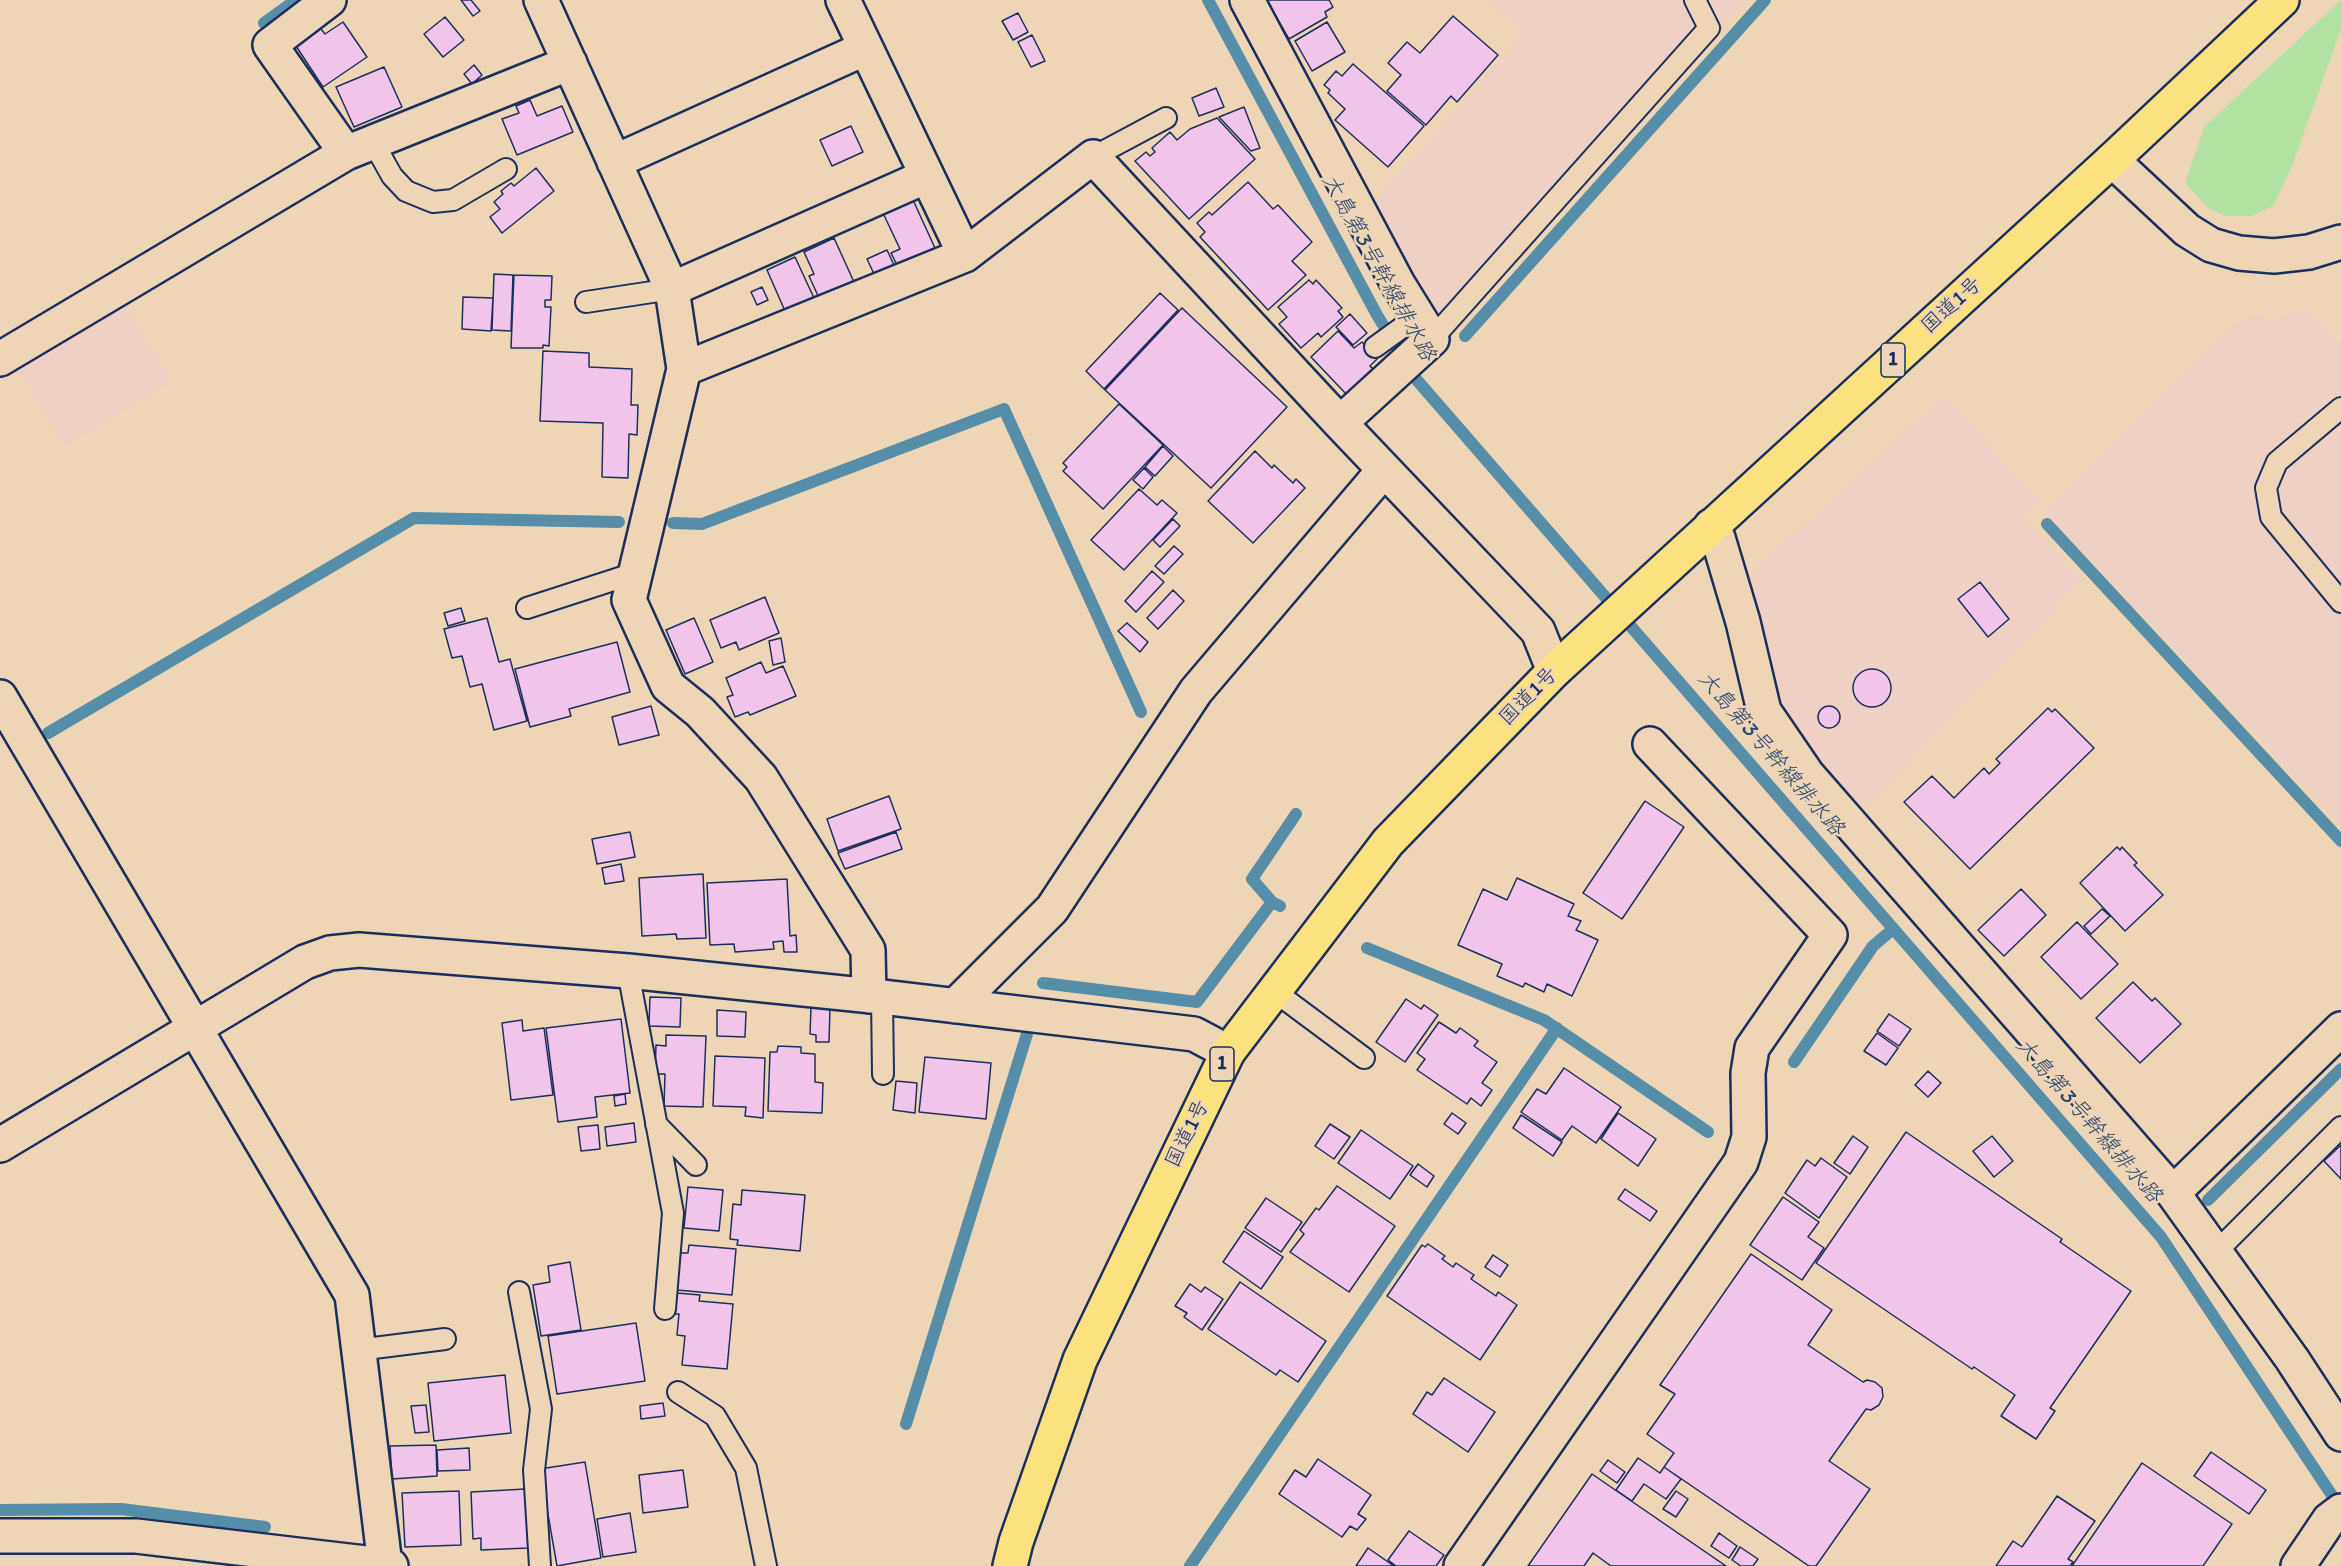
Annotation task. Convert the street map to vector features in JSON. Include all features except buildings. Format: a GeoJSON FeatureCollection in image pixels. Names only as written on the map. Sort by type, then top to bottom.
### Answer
{"type":"FeatureCollection","features":[{"type":"Feature","properties":{"kind":"highway","name":"国道1号"},"geometry":{"type":"LineString","coordinates":[[1010,1566],[1016,1542],[1080,1360],[1228,1052],[1388,842],[1565,661],[2112,160],[2282,0]]}},
{"type":"Feature","properties":{"kind":"street"},"geometry":{"type":"LineString","coordinates":[[329,0],[270,45],[359,148]]}},
{"type":"Feature","properties":{"kind":"street"},"geometry":{"type":"LineString","coordinates":[[541,0],[672,289],[684,369],[629,600],[668,686],[700,712],[761,778],[868,950],[875,997]]}},
{"type":"Feature","properties":{"kind":"street"},"geometry":{"type":"LineString","coordinates":[[843,0],[964,255]]}},
{"type":"Feature","properties":{"kind":"street"},"geometry":{"type":"LineString","coordinates":[[1247,0],[1421,331],[1392,376],[1340,423]]}},
{"type":"Feature","properties":{"kind":"street"},"geometry":{"type":"LineString","coordinates":[[614,162],[866,48]]}},
{"type":"Feature","properties":{"kind":"street"},"geometry":{"type":"LineString","coordinates":[[0,359],[359,148],[570,63]]}},
{"type":"Feature","properties":{"kind":"street"},"geometry":{"type":"LineString","coordinates":[[684,369],[964,255],[1093,157],[1565,661]]}},
{"type":"Feature","properties":{"kind":"street"},"geometry":{"type":"LineString","coordinates":[[2112,160],[2187,230],[2211,245],[2239,253],[2274,256],[2309,252],[2341,242]]}},
{"type":"Feature","properties":{"kind":"street"},"geometry":{"type":"LineString","coordinates":[[672,289],[927,176]]}},
{"type":"Feature","properties":{"kind":"street"},"geometry":{"type":"LineString","coordinates":[[955,1006],[1052,909],[1196,691],[1384,470]]}},
{"type":"Feature","properties":{"kind":"street"},"geometry":{"type":"LineString","coordinates":[[1711,526],[1718,538],[1743,622],[1764,711],[1807,774],[2173,1193],[2292,1359],[2341,1434]]}},
{"type":"Feature","properties":{"kind":"street"},"geometry":{"type":"LineString","coordinates":[[0,697],[352,1295],[385,1565]]}},
{"type":"Feature","properties":{"kind":"street"},"geometry":{"type":"LineString","coordinates":[[1461,1566],[1741,1162],[1749,1137],[1748,1073],[1752,1048],[1830,935],[1650,744]]}},
{"type":"Feature","properties":{"kind":"street"},"geometry":{"type":"LineString","coordinates":[[0,1146],[305,962],[330,953],[359,950],[628,971],[1194,1034],[1228,1052]]}},
{"type":"Feature","properties":{"kind":"street"},"geometry":{"type":"LineString","coordinates":[[2173,1193],[2341,1029]]}},
{"type":"Feature","properties":{"kind":"street"},"geometry":{"type":"LineString","coordinates":[[2298,1566],[2335,1516]]}},
{"type":"Feature","properties":{"kind":"street"},"geometry":{"type":"LineString","coordinates":[[0,1536],[136,1536],[391,1566]]}},
{"type":"Feature","properties":{"kind":"lane"},"geometry":{"type":"LineString","coordinates":[[1376,347],[1421,331],[1709,28],[1695,0]]}},
{"type":"Feature","properties":{"kind":"lane"},"geometry":{"type":"LineString","coordinates":[[1093,157],[1166,118]]}},
{"type":"Feature","properties":{"kind":"lane"},"geometry":{"type":"LineString","coordinates":[[359,148],[393,176],[406,191],[433,202],[453,200],[506,169]]}},
{"type":"Feature","properties":{"kind":"lane"},"geometry":{"type":"LineString","coordinates":[[586,302],[672,289]]}},
{"type":"Feature","properties":{"kind":"lane"},"geometry":{"type":"LineString","coordinates":[[2341,408],[2277,462],[2266,488],[2271,517],[2341,602]]}},
{"type":"Feature","properties":{"kind":"lane"},"geometry":{"type":"LineString","coordinates":[[527,608],[635,573]]}},
{"type":"Feature","properties":{"kind":"lane"},"geometry":{"type":"LineString","coordinates":[[628,971],[673,1213],[665,1309]]}},
{"type":"Feature","properties":{"kind":"lane"},"geometry":{"type":"LineString","coordinates":[[1274,991],[1364,1058]]}},
{"type":"Feature","properties":{"kind":"lane"},"geometry":{"type":"LineString","coordinates":[[875,997],[883,1074]]}},
{"type":"Feature","properties":{"kind":"lane"},"geometry":{"type":"LineString","coordinates":[[656,1124],[696,1165]]}},
{"type":"Feature","properties":{"kind":"lane"},"geometry":{"type":"LineString","coordinates":[[2216,1252],[2341,1127]]}},
{"type":"Feature","properties":{"kind":"lane"},"geometry":{"type":"LineString","coordinates":[[519,1292],[541,1409],[534,1470],[540,1566]]}},
{"type":"Feature","properties":{"kind":"lane"},"geometry":{"type":"LineString","coordinates":[[358,1350],[445,1340]]}},
{"type":"Feature","properties":{"kind":"lane"},"geometry":{"type":"LineString","coordinates":[[678,1392],[715,1416],[746,1468],[766,1566]]}},
{"type":"Feature","properties":{"kind":"shaded area"},"geometry":{"type":"Polygon","coordinates":[[[1487,0],[1745,0],[1450,330],[1440,322],[1373,204],[1524,34],[1487,0]]]}},
{"type":"Feature","properties":{"kind":"shaded area"},"geometry":{"type":"Polygon","coordinates":[[[125,305],[172,382],[64,447],[18,370],[125,305]]]}},
{"type":"Feature","properties":{"kind":"shaded area"},"geometry":{"type":"Polygon","coordinates":[[[2306,308],[2339,342],[2341,341],[2341,824],[2043,510],[2227,329],[2257,314],[2270,322],[2306,308]]]}},
{"type":"Feature","properties":{"kind":"shaded area"},"geometry":{"type":"Polygon","coordinates":[[[1943,396],[2041,501],[2023,517],[2082,580],[1863,811],[1778,712],[1749,575],[1943,396]]]}},
{"type":"Feature","properties":{"kind":"green space"},"geometry":{"type":"Polygon","coordinates":[[[2341,0],[2341,29],[2291,169],[2273,206],[2251,216],[2225,216],[2207,207],[2185,183],[2204,127],[2341,0]]]}},
{"type":"Feature","properties":{"kind":"waterway"},"geometry":{"type":"LineString","coordinates":[[264,23],[296,0]]}},
{"type":"Feature","properties":{"kind":"waterway","name":"大島第3号幹線排水路"},"geometry":{"type":"LineString","coordinates":[[1208,0],[1377,315],[1416,379],[2161,1237],[2341,1509]]}},
{"type":"Feature","properties":{"kind":"waterway"},"geometry":{"type":"LineString","coordinates":[[1465,336],[1765,0]]}},
{"type":"Feature","properties":{"kind":"waterway"},"geometry":{"type":"LineString","coordinates":[[673,523],[702,524],[1004,409],[1141,712]]}},
{"type":"Feature","properties":{"kind":"waterway"},"geometry":{"type":"LineString","coordinates":[[48,733],[414,518],[619,522]]}},
{"type":"Feature","properties":{"kind":"waterway"},"geometry":{"type":"LineString","coordinates":[[2047,524],[2341,841]]}},
{"type":"Feature","properties":{"kind":"waterway"},"geometry":{"type":"LineString","coordinates":[[1280,906],[1272,902],[1252,879],[1296,814]]}},
{"type":"Feature","properties":{"kind":"waterway"},"geometry":{"type":"LineString","coordinates":[[1043,983],[1197,1002],[1272,902]]}},
{"type":"Feature","properties":{"kind":"waterway"},"geometry":{"type":"LineString","coordinates":[[1794,1062],[1873,946],[1893,929]]}},
{"type":"Feature","properties":{"kind":"waterway"},"geometry":{"type":"LineString","coordinates":[[1367,948],[1544,1020],[1708,1132]]}},
{"type":"Feature","properties":{"kind":"waterway"},"geometry":{"type":"LineString","coordinates":[[1190,1566],[1557,1028]]}},
{"type":"Feature","properties":{"kind":"waterway"},"geometry":{"type":"LineString","coordinates":[[906,1424],[1027,1034]]}},
{"type":"Feature","properties":{"kind":"waterway"},"geometry":{"type":"LineString","coordinates":[[2208,1200],[2341,1069]]}},
{"type":"Feature","properties":{"kind":"waterway"},"geometry":{"type":"LineString","coordinates":[[0,1510],[121,1509],[265,1527]]}}]}
